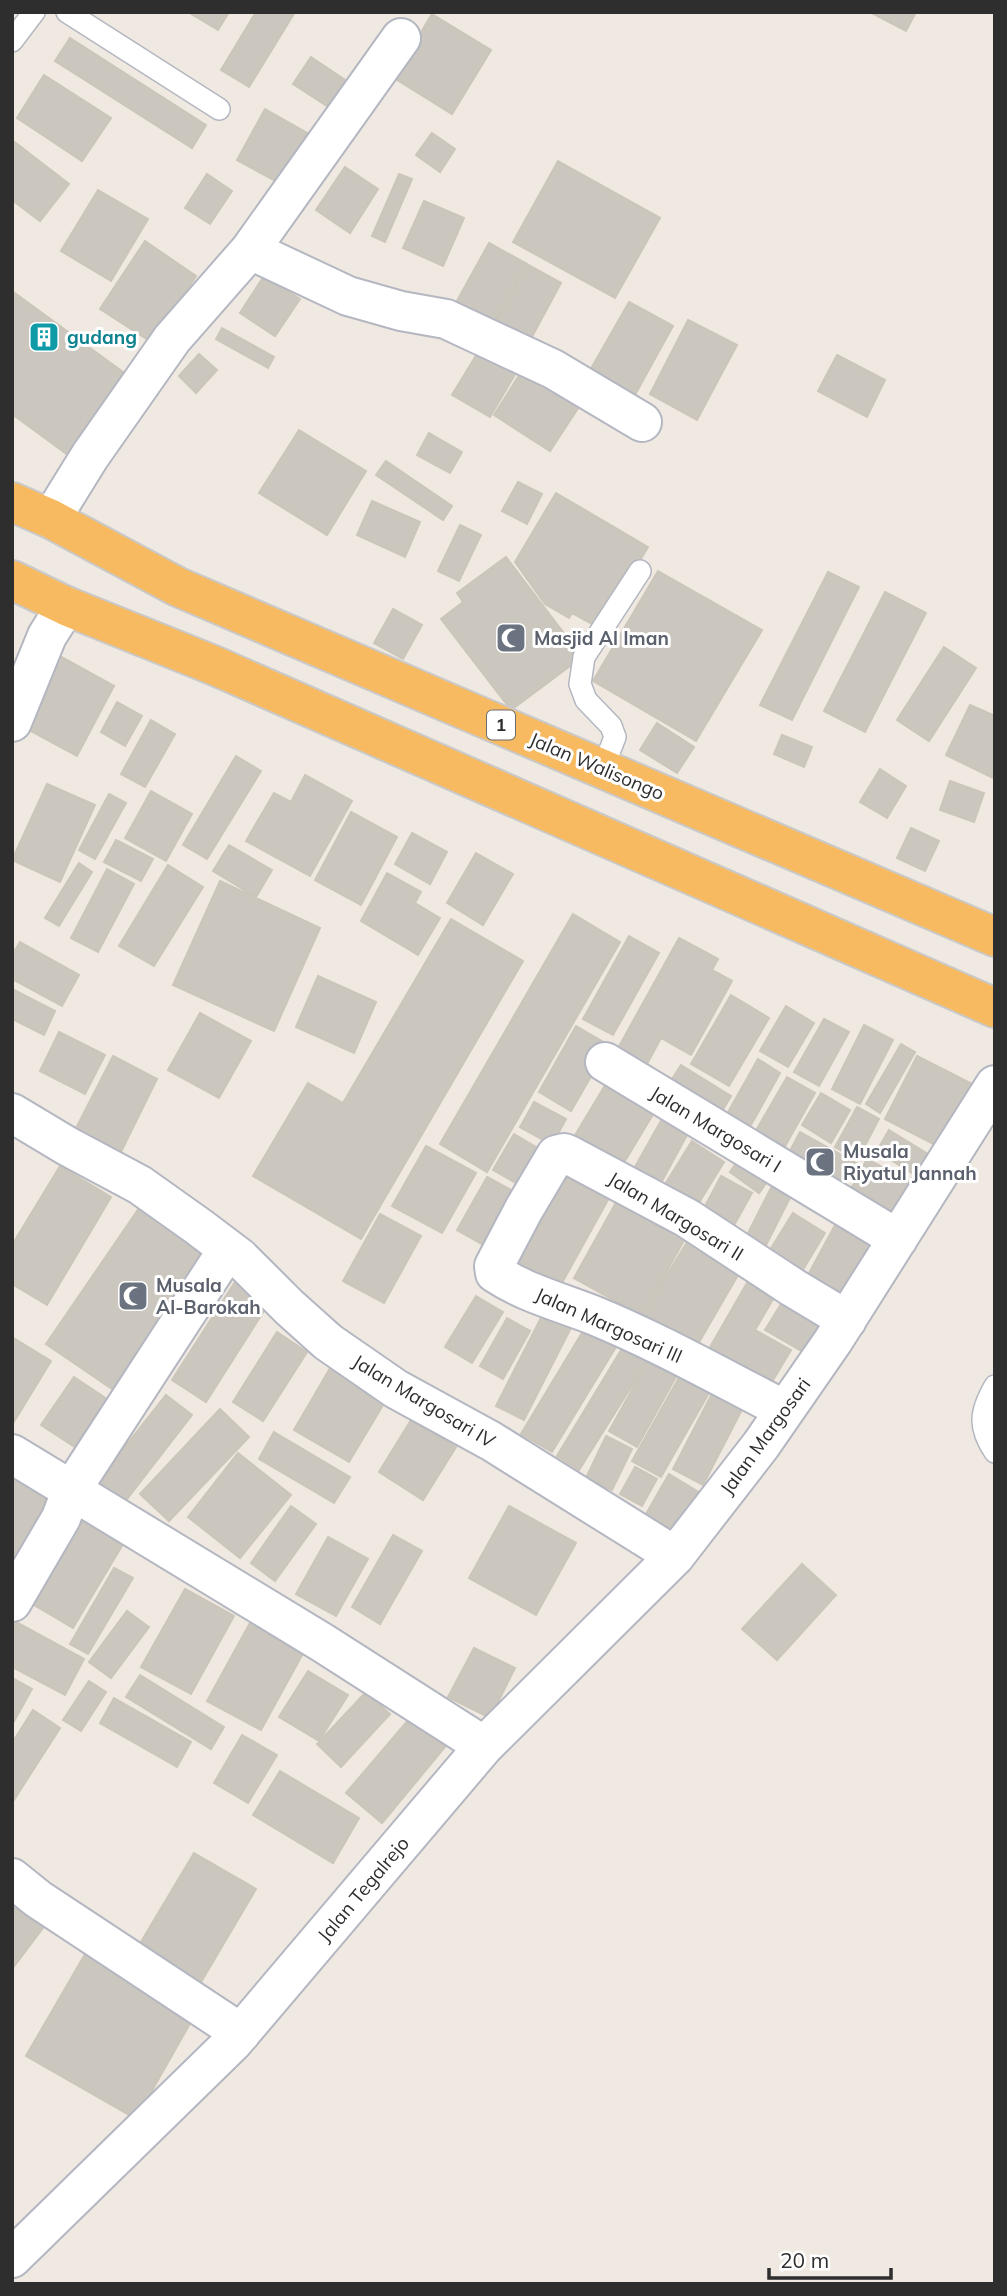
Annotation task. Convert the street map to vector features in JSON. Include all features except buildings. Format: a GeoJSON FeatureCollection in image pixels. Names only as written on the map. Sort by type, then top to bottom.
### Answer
{"type":"FeatureCollection","features":[{"type":"Feature","properties":{"kind":"highway","name":"Jalan Walisongo"},"geometry":{"type":"LineString","coordinates":[[12,502],[51,519],[178,587],[995,937]]}},
{"type":"Feature","properties":{"kind":"highway"},"geometry":{"type":"LineString","coordinates":[[12,580],[66,606],[226,670],[995,1008]]}},
{"type":"Feature","properties":{"kind":"street"},"geometry":{"type":"LineString","coordinates":[[51,519],[89,456],[172,338],[250,250],[401,38]]}},
{"type":"Feature","properties":{"kind":"street"},"geometry":{"type":"LineString","coordinates":[[250,250],[348,296],[401,311],[446,319],[553,369],[642,422]]}},
{"type":"Feature","properties":{"kind":"street"},"geometry":{"type":"LineString","coordinates":[[12,722],[42,648],[66,606]]}},
{"type":"Feature","properties":{"kind":"street","name":"Jalan Margosari I"},"geometry":{"type":"LineString","coordinates":[[605,1062],[898,1238]]}},
{"type":"Feature","properties":{"kind":"street","name":"Jalan Margosari"},"geometry":{"type":"LineString","coordinates":[[484,1746],[675,1556],[761,1445],[847,1320],[995,1085]]}},
{"type":"Feature","properties":{"kind":"street","name":"Jalan Margosari IV"},"geometry":{"type":"LineString","coordinates":[[12,1112],[66,1146],[140,1185],[228,1249],[328,1342],[384,1381],[491,1441],[675,1556]]}},
{"type":"Feature","properties":{"kind":"street","name":"Jalan Margosari II"},"geometry":{"type":"LineString","coordinates":[[524,1209],[556,1155],[564,1153],[687,1218],[847,1320]]}},
{"type":"Feature","properties":{"kind":"street","name":"Jalan Margosari III"},"geometry":{"type":"LineString","coordinates":[[524,1209],[494,1266],[497,1274],[670,1351],[785,1410]]}},
{"type":"Feature","properties":{"kind":"street"},"geometry":{"type":"LineString","coordinates":[[12,1602],[61,1518],[72,1489],[228,1249]]}},
{"type":"Feature","properties":{"kind":"street"},"geometry":{"type":"LineString","coordinates":[[12,1454],[323,1643],[484,1746]]}},
{"type":"Feature","properties":{"kind":"street","name":"Jalan Tegalrejo"},"geometry":{"type":"LineString","coordinates":[[12,2258],[241,2033],[484,1746]]}},
{"type":"Feature","properties":{"kind":"street"},"geometry":{"type":"LineString","coordinates":[[12,1878],[38,1899],[241,2033]]}},
{"type":"Feature","properties":{"kind":"lane"},"geometry":{"type":"LineString","coordinates":[[12,41],[34,12]]}},
{"type":"Feature","properties":{"kind":"lane"},"geometry":{"type":"LineString","coordinates":[[67,12],[219,109]]}},
{"type":"Feature","properties":{"kind":"lane"},"geometry":{"type":"LineString","coordinates":[[603,768],[615,737],[611,726],[586,701],[580,684],[584,657],[640,571]]}},
{"type":"Feature","properties":{"kind":"lane"},"geometry":{"type":"LineString","coordinates":[[995,1387],[985,1405],[982,1420],[986,1438],[995,1452]]}},
{"type":"Feature","properties":{"kind":"place","name":"gudang"},"geometry":{"type":"Point","coordinates":[44,337]}},
{"type":"Feature","properties":{"kind":"place","name":"Masjid Al Iman"},"geometry":{"type":"Point","coordinates":[511,638]}},
{"type":"Feature","properties":{"kind":"place","name":"Musala Riyatul Jannah"},"geometry":{"type":"Point","coordinates":[820,1162]}},
{"type":"Feature","properties":{"kind":"place","name":"Musala Al-Barokah"},"geometry":{"type":"Point","coordinates":[133,1296]}}]}
